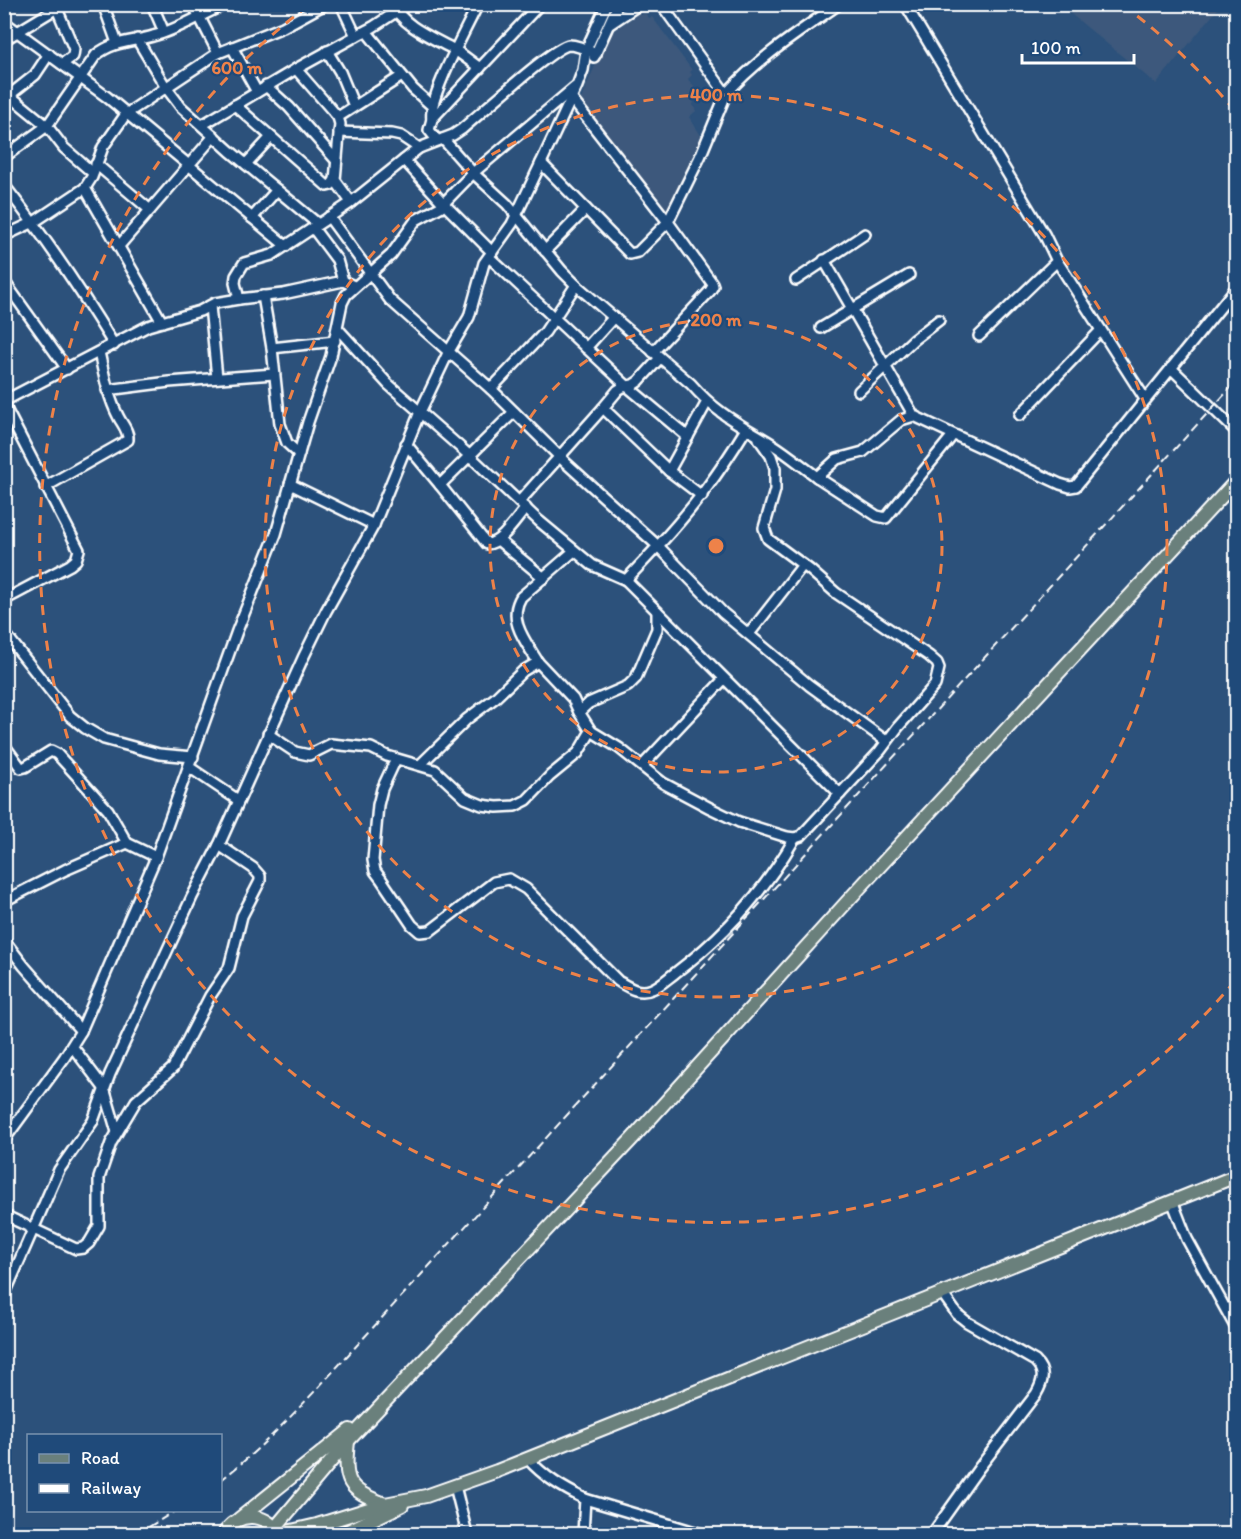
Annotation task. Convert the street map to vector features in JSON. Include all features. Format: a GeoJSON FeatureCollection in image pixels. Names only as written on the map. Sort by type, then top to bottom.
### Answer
{"type":"FeatureCollection","features":[{"type":"Feature","properties":{"kind":"main road"},"geometry":{"type":"LineString","coordinates":[[277,1532],[348,1441],[632,1138],[1236,481]]}},
{"type":"Feature","properties":{"kind":"main road"},"geometry":{"type":"LineString","coordinates":[[342,1534],[414,1500],[528,1459],[1236,1176]]}},
{"type":"Feature","properties":{"kind":"main road"},"geometry":{"type":"LineString","coordinates":[[223,1534],[231,1524],[382,1405]]}},
{"type":"Feature","properties":{"kind":"main road"},"geometry":{"type":"LineString","coordinates":[[348,1441],[346,1461],[350,1483],[366,1497],[385,1504]]}},
{"type":"Feature","properties":{"kind":"main road"},"geometry":{"type":"LineString","coordinates":[[277,1532],[317,1525],[385,1504],[414,1500]]}},
{"type":"Feature","properties":{"kind":"main road"},"geometry":{"type":"LineString","coordinates":[[239,1519],[249,1516],[259,1517],[268,1521],[277,1532]]}},
{"type":"Feature","properties":{"kind":"street"},"geometry":{"type":"LineString","coordinates":[[103,4],[117,43]]}},
{"type":"Feature","properties":{"kind":"street"},"geometry":{"type":"LineString","coordinates":[[152,4],[164,32]]}},
{"type":"Feature","properties":{"kind":"street"},"geometry":{"type":"LineString","coordinates":[[193,4],[218,52]]}},
{"type":"Feature","properties":{"kind":"street"},"geometry":{"type":"LineString","coordinates":[[4,157],[47,126],[96,55],[106,47],[164,32],[226,4]]}},
{"type":"Feature","properties":{"kind":"street"},"geometry":{"type":"LineString","coordinates":[[4,237],[34,222],[85,188],[103,147],[126,114],[218,52],[283,27],[325,4]]}},
{"type":"Feature","properties":{"kind":"street"},"geometry":{"type":"LineString","coordinates":[[341,4],[356,36]]}},
{"type":"Feature","properties":{"kind":"street"},"geometry":{"type":"LineString","coordinates":[[202,125],[327,51],[366,32],[395,8],[408,4]]}},
{"type":"Feature","properties":{"kind":"street"},"geometry":{"type":"LineString","coordinates":[[478,4],[455,50],[432,106],[429,130],[507,204],[576,285],[691,384],[707,402],[877,516],[886,518],[953,435]]}},
{"type":"Feature","properties":{"kind":"street"},"geometry":{"type":"LineString","coordinates":[[432,118],[540,4]]}},
{"type":"Feature","properties":{"kind":"street"},"geometry":{"type":"LineString","coordinates":[[4,1296],[59,1170],[93,1121],[104,1088],[326,611],[374,525],[420,412],[449,351],[469,317],[481,272],[515,216],[577,86],[583,70],[586,50],[607,4]]}},
{"type":"Feature","properties":{"kind":"street"},"geometry":{"type":"LineString","coordinates":[[583,70],[596,54],[618,4]]}},
{"type":"Feature","properties":{"kind":"street"},"geometry":{"type":"LineString","coordinates":[[610,24],[640,4]]}},
{"type":"Feature","properties":{"kind":"street"},"geometry":{"type":"LineString","coordinates":[[661,4],[726,94]]}},
{"type":"Feature","properties":{"kind":"street"},"geometry":{"type":"LineString","coordinates":[[541,163],[630,254],[638,252],[668,222],[700,157],[726,94],[751,69],[786,41],[839,4]]}},
{"type":"Feature","properties":{"kind":"street"},"geometry":{"type":"LineString","coordinates":[[905,4],[1044,234],[1057,261],[1145,399]]}},
{"type":"Feature","properties":{"kind":"street"},"geometry":{"type":"LineString","coordinates":[[4,39],[56,7],[74,53],[62,64]]}},
{"type":"Feature","properties":{"kind":"street"},"geometry":{"type":"LineString","coordinates":[[395,8],[423,33],[455,50],[480,68]]}},
{"type":"Feature","properties":{"kind":"street"},"geometry":{"type":"LineString","coordinates":[[4,22],[80,77],[286,246]]}},
{"type":"Feature","properties":{"kind":"street"},"geometry":{"type":"LineString","coordinates":[[366,32],[402,76],[432,106]]}},
{"type":"Feature","properties":{"kind":"street"},"geometry":{"type":"LineString","coordinates":[[137,39],[165,86],[181,107],[315,226],[337,260],[343,281]]}},
{"type":"Feature","properties":{"kind":"street"},"geometry":{"type":"LineString","coordinates":[[239,299],[235,283],[239,269],[244,263],[262,260],[286,246],[351,202],[419,148],[462,129],[561,47],[573,45],[596,54]]}},
{"type":"Feature","properties":{"kind":"street"},"geometry":{"type":"LineString","coordinates":[[232,47],[257,92]]}},
{"type":"Feature","properties":{"kind":"street"},"geometry":{"type":"LineString","coordinates":[[327,51],[340,72],[354,106]]}},
{"type":"Feature","properties":{"kind":"street"},"geometry":{"type":"LineString","coordinates":[[49,54],[35,75],[7,96],[47,126],[64,148],[150,210]]}},
{"type":"Feature","properties":{"kind":"street"},"geometry":{"type":"LineString","coordinates":[[235,105],[327,186],[331,186],[335,180],[338,117],[296,69]]}},
{"type":"Feature","properties":{"kind":"street"},"geometry":{"type":"LineString","coordinates":[[338,117],[402,76]]}},
{"type":"Feature","properties":{"kind":"street"},"geometry":{"type":"LineString","coordinates":[[266,86],[289,107],[336,160]]}},
{"type":"Feature","properties":{"kind":"street"},"geometry":{"type":"LineString","coordinates":[[4,1140],[81,1031],[156,857],[237,631],[276,534],[335,341],[342,303],[346,295],[391,255],[416,220],[429,215],[473,173],[577,86]]}},
{"type":"Feature","properties":{"kind":"street"},"geometry":{"type":"LineString","coordinates":[[406,444],[483,540],[487,544],[492,544],[498,540],[559,456],[618,390],[639,381],[656,355],[713,286],[668,222],[571,98]]}},
{"type":"Feature","properties":{"kind":"street"},"geometry":{"type":"LineString","coordinates":[[339,132],[392,134],[401,136],[419,148]]}},
{"type":"Feature","properties":{"kind":"street"},"geometry":{"type":"LineString","coordinates":[[119,246],[214,136]]}},
{"type":"Feature","properties":{"kind":"street"},"geometry":{"type":"LineString","coordinates":[[246,164],[271,137]]}},
{"type":"Feature","properties":{"kind":"street"},"geometry":{"type":"LineString","coordinates":[[404,160],[490,254],[586,348],[688,437]]}},
{"type":"Feature","properties":{"kind":"street"},"geometry":{"type":"LineString","coordinates":[[335,180],[351,202]]}},
{"type":"Feature","properties":{"kind":"street"},"geometry":{"type":"LineString","coordinates":[[4,185],[34,222],[114,345]]}},
{"type":"Feature","properties":{"kind":"street"},"geometry":{"type":"LineString","coordinates":[[85,188],[162,322]]}},
{"type":"Feature","properties":{"kind":"street"},"geometry":{"type":"LineString","coordinates":[[252,218],[277,190]]}},
{"type":"Feature","properties":{"kind":"street"},"geometry":{"type":"LineString","coordinates":[[545,251],[586,209]]}},
{"type":"Feature","properties":{"kind":"street"},"geometry":{"type":"LineString","coordinates":[[328,217],[390,300],[491,388],[559,456],[658,546],[723,613],[809,685],[886,741]]}},
{"type":"Feature","properties":{"kind":"street"},"geometry":{"type":"LineString","coordinates":[[796,280],[865,234]]}},
{"type":"Feature","properties":{"kind":"street"},"geometry":{"type":"LineString","coordinates":[[824,260],[914,416],[1070,487],[1082,481],[1145,399],[1236,288]]}},
{"type":"Feature","properties":{"kind":"street"},"geometry":{"type":"LineString","coordinates":[[979,336],[1057,261]]}},
{"type":"Feature","properties":{"kind":"street"},"geometry":{"type":"LineString","coordinates":[[821,328],[909,275]]}},
{"type":"Feature","properties":{"kind":"street"},"geometry":{"type":"LineString","coordinates":[[4,281],[8,294],[67,369]]}},
{"type":"Feature","properties":{"kind":"street"},"geometry":{"type":"LineString","coordinates":[[4,600],[70,565],[79,554],[78,544],[64,524],[4,403],[148,326],[200,311],[215,303],[284,294],[343,281],[354,286]]}},
{"type":"Feature","properties":{"kind":"street"},"geometry":{"type":"LineString","coordinates":[[491,388],[545,332],[576,285]]}},
{"type":"Feature","properties":{"kind":"street"},"geometry":{"type":"LineString","coordinates":[[263,296],[272,348],[280,424],[287,443],[299,454]]}},
{"type":"Feature","properties":{"kind":"street"},"geometry":{"type":"LineString","coordinates":[[210,306],[218,378]]}},
{"type":"Feature","properties":{"kind":"street"},"geometry":{"type":"LineString","coordinates":[[586,348],[614,317]]}},
{"type":"Feature","properties":{"kind":"street"},"geometry":{"type":"LineString","coordinates":[[860,391],[913,339],[939,320]]}},
{"type":"Feature","properties":{"kind":"street"},"geometry":{"type":"LineString","coordinates":[[338,329],[388,384],[574,551],[592,565],[626,580],[840,794]]}},
{"type":"Feature","properties":{"kind":"street"},"geometry":{"type":"LineString","coordinates":[[1020,415],[1101,330]]}},
{"type":"Feature","properties":{"kind":"street"},"geometry":{"type":"LineString","coordinates":[[272,348],[335,341]]}},
{"type":"Feature","properties":{"kind":"street"},"geometry":{"type":"LineString","coordinates":[[45,487],[128,440],[128,435],[113,406],[99,352]]}},
{"type":"Feature","properties":{"kind":"street"},"geometry":{"type":"LineString","coordinates":[[1171,368],[1236,431]]}},
{"type":"Feature","properties":{"kind":"street"},"geometry":{"type":"LineString","coordinates":[[108,390],[169,382],[274,374]]}},
{"type":"Feature","properties":{"kind":"street"},"geometry":{"type":"LineString","coordinates":[[669,471],[707,402]]}},
{"type":"Feature","properties":{"kind":"street"},"geometry":{"type":"LineString","coordinates":[[603,408],[669,471],[702,496]]}},
{"type":"Feature","properties":{"kind":"street"},"geometry":{"type":"LineString","coordinates":[[440,485],[514,412]]}},
{"type":"Feature","properties":{"kind":"street"},"geometry":{"type":"LineString","coordinates":[[817,477],[837,459],[863,452],[901,420],[914,416]]}},
{"type":"Feature","properties":{"kind":"street"},"geometry":{"type":"LineString","coordinates":[[626,580],[718,476],[746,429]]}},
{"type":"Feature","properties":{"kind":"street"},"geometry":{"type":"LineString","coordinates":[[574,551],[521,597],[515,614],[523,636],[538,662],[573,699],[591,731],[644,765],[663,783],[729,817],[748,825],[795,838],[801,836],[880,751],[935,685],[940,673],[937,663],[836,593],[803,565],[773,544],[765,534],[766,516],[775,490],[776,468],[771,456],[756,436]]}},
{"type":"Feature","properties":{"kind":"street"},"geometry":{"type":"LineString","coordinates":[[290,484],[374,525]]}},
{"type":"Feature","properties":{"kind":"street"},"geometry":{"type":"LineString","coordinates":[[498,540],[544,578]]}},
{"type":"Feature","properties":{"kind":"street"},"geometry":{"type":"LineString","coordinates":[[748,634],[803,565]]}},
{"type":"Feature","properties":{"kind":"street"},"geometry":{"type":"LineString","coordinates":[[579,711],[589,703],[628,686],[636,678],[657,629],[657,611]]}},
{"type":"Feature","properties":{"kind":"street"},"geometry":{"type":"LineString","coordinates":[[4,632],[70,716],[85,728],[104,739],[159,754],[193,757]]}},
{"type":"Feature","properties":{"kind":"street"},"geometry":{"type":"LineString","coordinates":[[420,765],[467,719],[538,662]]}},
{"type":"Feature","properties":{"kind":"street"},"geometry":{"type":"LineString","coordinates":[[644,765],[724,679]]}},
{"type":"Feature","properties":{"kind":"street"},"geometry":{"type":"LineString","coordinates":[[268,734],[295,752],[309,755],[326,745],[371,748],[396,759],[435,770],[465,798],[482,805],[497,807],[515,806],[527,800],[550,776],[578,753],[591,731]]}},
{"type":"Feature","properties":{"kind":"street"},"geometry":{"type":"LineString","coordinates":[[4,746],[21,768],[51,751],[57,754],[108,810],[127,843],[156,857]]}},
{"type":"Feature","properties":{"kind":"street"},"geometry":{"type":"LineString","coordinates":[[396,759],[382,789],[378,805],[373,860],[375,871],[412,925],[420,932],[430,931],[494,882],[509,879],[526,889],[618,981],[631,989],[641,991],[652,989],[696,956],[757,894],[777,869],[795,838]]}},
{"type":"Feature","properties":{"kind":"street"},"geometry":{"type":"LineString","coordinates":[[189,767],[238,800]]}},
{"type":"Feature","properties":{"kind":"street"},"geometry":{"type":"LineString","coordinates":[[4,901],[64,870],[127,843]]}},
{"type":"Feature","properties":{"kind":"street"},"geometry":{"type":"LineString","coordinates":[[4,1215],[76,1249],[83,1248],[90,1243],[99,1226],[99,1178],[111,1143],[136,1101],[173,1068],[206,1003],[232,961],[242,916],[260,876],[253,868],[219,845]]}},
{"type":"Feature","properties":{"kind":"street"},"geometry":{"type":"LineString","coordinates":[[4,940],[81,1031]]}},
{"type":"Feature","properties":{"kind":"street"},"geometry":{"type":"LineString","coordinates":[[72,1046],[104,1088],[117,1132]]}},
{"type":"Feature","properties":{"kind":"street"},"geometry":{"type":"LineString","coordinates":[[1173,1203],[1187,1239],[1236,1328]]}},
{"type":"Feature","properties":{"kind":"street"},"geometry":{"type":"LineString","coordinates":[[932,1534],[1036,1394],[1042,1384],[1043,1376],[1035,1361],[957,1314],[942,1293]]}},
{"type":"Feature","properties":{"kind":"street"},"geometry":{"type":"LineString","coordinates":[[528,1459],[546,1477],[585,1499],[681,1531],[702,1534]]}},
{"type":"Feature","properties":{"kind":"street"},"geometry":{"type":"LineString","coordinates":[[455,1486],[467,1534]]}},
{"type":"Feature","properties":{"kind":"street"},"geometry":{"type":"LineString","coordinates":[[583,1534],[585,1499]]}},
{"type":"Feature","properties":{"kind":"shaded area"},"geometry":{"type":"Polygon","coordinates":[[[1060,5],[1221,5],[1156,84],[1060,5]]]}},
{"type":"Feature","properties":{"kind":"shaded area"},"geometry":{"type":"Polygon","coordinates":[[[639,13],[641,15],[645,13],[649,18],[652,17],[692,70],[690,72],[692,75],[688,79],[697,91],[693,105],[696,111],[689,117],[702,137],[665,217],[581,99],[608,35],[639,13]]]}},
{"type":"Feature","properties":{"kind":"railway"},"geometry":{"type":"LineString","coordinates":[[222,1479],[271,1436],[318,1388],[1236,382]]}},
{"type":"Feature","properties":{"kind":"railway"},"geometry":{"type":"LineString","coordinates":[[137,1534],[174,1512]]}}]}
